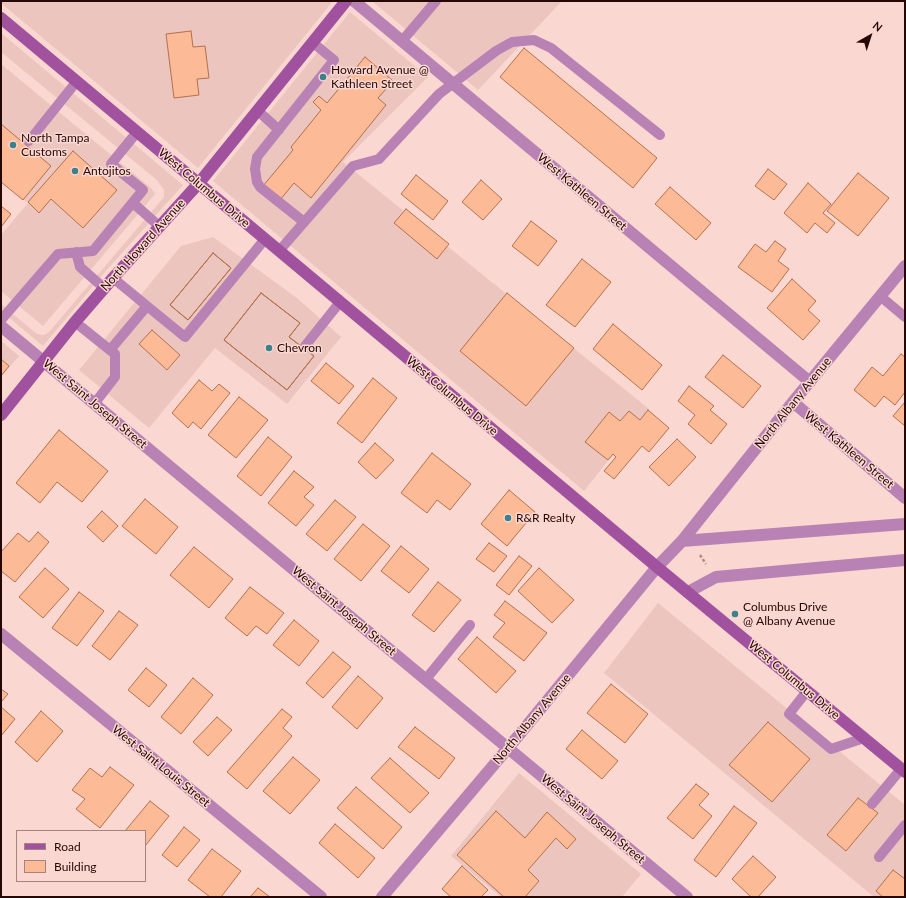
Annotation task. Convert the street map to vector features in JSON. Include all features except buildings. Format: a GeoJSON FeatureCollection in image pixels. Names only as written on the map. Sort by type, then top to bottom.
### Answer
{"type":"FeatureCollection","features":[{"type":"Feature","properties":{"kind":"main road","name":"North Howard Avenue"},"geometry":{"type":"LineString","coordinates":[[1,414],[112,278],[199,183],[346,1]]}},
{"type":"Feature","properties":{"kind":"main road","name":"West Columbus Drive"},"geometry":{"type":"LineString","coordinates":[[1,18],[903,770]]}},
{"type":"Feature","properties":{"kind":"street","name":"West Kathleen Street"},"geometry":{"type":"LineString","coordinates":[[354,1],[810,382]]}},
{"type":"Feature","properties":{"kind":"street","name":"North Albany Avenue"},"geometry":{"type":"LineString","coordinates":[[382,897],[658,567],[682,541],[793,402],[905,266]]}},
{"type":"Feature","properties":{"kind":"street","name":"West Saint Joseph Street"},"geometry":{"type":"LineString","coordinates":[[1,326],[688,897]]}},
{"type":"Feature","properties":{"kind":"street","name":"West Kathleen Street"},"geometry":{"type":"LineString","coordinates":[[793,402],[905,498]]}},
{"type":"Feature","properties":{"kind":"street"},"geometry":{"type":"LineString","coordinates":[[682,541],[905,524]]}},
{"type":"Feature","properties":{"kind":"street"},"geometry":{"type":"LineString","coordinates":[[688,592],[716,577],[905,560]]}},
{"type":"Feature","properties":{"kind":"street","name":"West Saint Louis Street"},"geometry":{"type":"LineString","coordinates":[[1,634],[321,897]]}},
{"type":"Feature","properties":{"kind":"lane"},"geometry":{"type":"LineString","coordinates":[[402,41],[436,1]]}},
{"type":"Feature","properties":{"kind":"lane"},"geometry":{"type":"LineString","coordinates":[[279,251],[353,166],[379,160],[439,94],[496,50],[512,42],[534,40],[551,48],[660,134]]}},
{"type":"Feature","properties":{"kind":"lane"},"geometry":{"type":"LineString","coordinates":[[304,222],[260,187],[255,168],[257,157],[334,60],[312,42]]}},
{"type":"Feature","properties":{"kind":"lane"},"geometry":{"type":"LineString","coordinates":[[29,141],[77,82]]}},
{"type":"Feature","properties":{"kind":"lane"},"geometry":{"type":"LineString","coordinates":[[257,110],[279,130]]}},
{"type":"Feature","properties":{"kind":"lane"},"geometry":{"type":"LineString","coordinates":[[1,320],[58,254],[93,251],[143,190],[111,164],[137,132]]}},
{"type":"Feature","properties":{"kind":"lane"},"geometry":{"type":"LineString","coordinates":[[133,203],[159,226]]}},
{"type":"Feature","properties":{"kind":"lane"},"geometry":{"type":"LineString","coordinates":[[112,278],[185,337],[265,239]]}},
{"type":"Feature","properties":{"kind":"lane"},"geometry":{"type":"LineString","coordinates":[[76,252],[80,267],[104,288]]}},
{"type":"Feature","properties":{"kind":"lane"},"geometry":{"type":"LineString","coordinates":[[880,296],[905,317]]}},
{"type":"Feature","properties":{"kind":"lane"},"geometry":{"type":"LineString","coordinates":[[305,346],[340,302]]}},
{"type":"Feature","properties":{"kind":"lane"},"geometry":{"type":"LineString","coordinates":[[110,350],[147,306]]}},
{"type":"Feature","properties":{"kind":"lane"},"geometry":{"type":"LineString","coordinates":[[75,322],[115,354],[115,377],[94,404]]}},
{"type":"Feature","properties":{"kind":"lane"},"geometry":{"type":"LineString","coordinates":[[426,679],[470,625]]}},
{"type":"Feature","properties":{"kind":"lane"},"geometry":{"type":"LineString","coordinates":[[807,691],[788,714],[831,749],[864,738]]}},
{"type":"Feature","properties":{"kind":"lane"},"geometry":{"type":"LineString","coordinates":[[872,804],[903,770]]}},
{"type":"Feature","properties":{"kind":"lane"},"geometry":{"type":"LineString","coordinates":[[879,857],[905,825]]}},
{"type":"Feature","properties":{"kind":"path"},"geometry":{"type":"LineString","coordinates":[[698,552],[707,567]]}},
{"type":"Feature","properties":{"kind":"shaded area"},"geometry":{"type":"Polygon","coordinates":[[[1,1],[333,1],[198,168],[1,3],[1,1]]]}},
{"type":"Feature","properties":{"kind":"shaded area"},"geometry":{"type":"Polygon","coordinates":[[[372,1],[562,1],[478,90],[372,1]]]}},
{"type":"Feature","properties":{"kind":"shaded area"},"geometry":{"type":"Polygon","coordinates":[[[350,12],[428,77],[343,162],[649,409],[584,491],[213,181],[350,12]]]}},
{"type":"Feature","properties":{"kind":"shaded area"},"geometry":{"type":"Polygon","coordinates":[[[1,33],[183,185],[105,272],[43,346],[1,311],[1,304],[37,334],[44,335],[49,332],[164,197],[164,190],[157,180],[1,52],[1,33]]]}},
{"type":"Feature","properties":{"kind":"shaded area"},"geometry":{"type":"Polygon","coordinates":[[[1,64],[151,188],[155,194],[43,326],[1,291],[1,235],[28,203],[1,181],[1,64]]]}},
{"type":"Feature","properties":{"kind":"shaded area"},"geometry":{"type":"Polygon","coordinates":[[[213,237],[297,298],[341,337],[287,404],[215,348],[149,428],[79,370],[181,246],[213,237]]]}},
{"type":"Feature","properties":{"kind":"shaded area"},"geometry":{"type":"Polygon","coordinates":[[[1,341],[19,356],[1,377],[1,341]]]}},
{"type":"Feature","properties":{"kind":"shaded area"},"geometry":{"type":"Polygon","coordinates":[[[658,603],[905,805],[905,897],[874,897],[604,673],[658,603]]]}},
{"type":"Feature","properties":{"kind":"shaded area"},"geometry":{"type":"Polygon","coordinates":[[[519,773],[641,874],[622,897],[501,897],[451,856],[519,773]]]}},
{"type":"Feature","properties":{"kind":"place","name":"Howard Avenue @ Kathleen Street"},"geometry":{"type":"Point","coordinates":[323,77]}},
{"type":"Feature","properties":{"kind":"place","name":"North Tampa Customs"},"geometry":{"type":"Point","coordinates":[13,145]}},
{"type":"Feature","properties":{"kind":"place","name":"Antojitos"},"geometry":{"type":"Point","coordinates":[75,171]}},
{"type":"Feature","properties":{"kind":"place","name":"Chevron"},"geometry":{"type":"Point","coordinates":[269,348]}},
{"type":"Feature","properties":{"kind":"place","name":"R&R Realty"},"geometry":{"type":"Point","coordinates":[508,518]}},
{"type":"Feature","properties":{"kind":"place","name":"Columbus Drive @ Albany Avenue"},"geometry":{"type":"Point","coordinates":[735,614]}}]}
